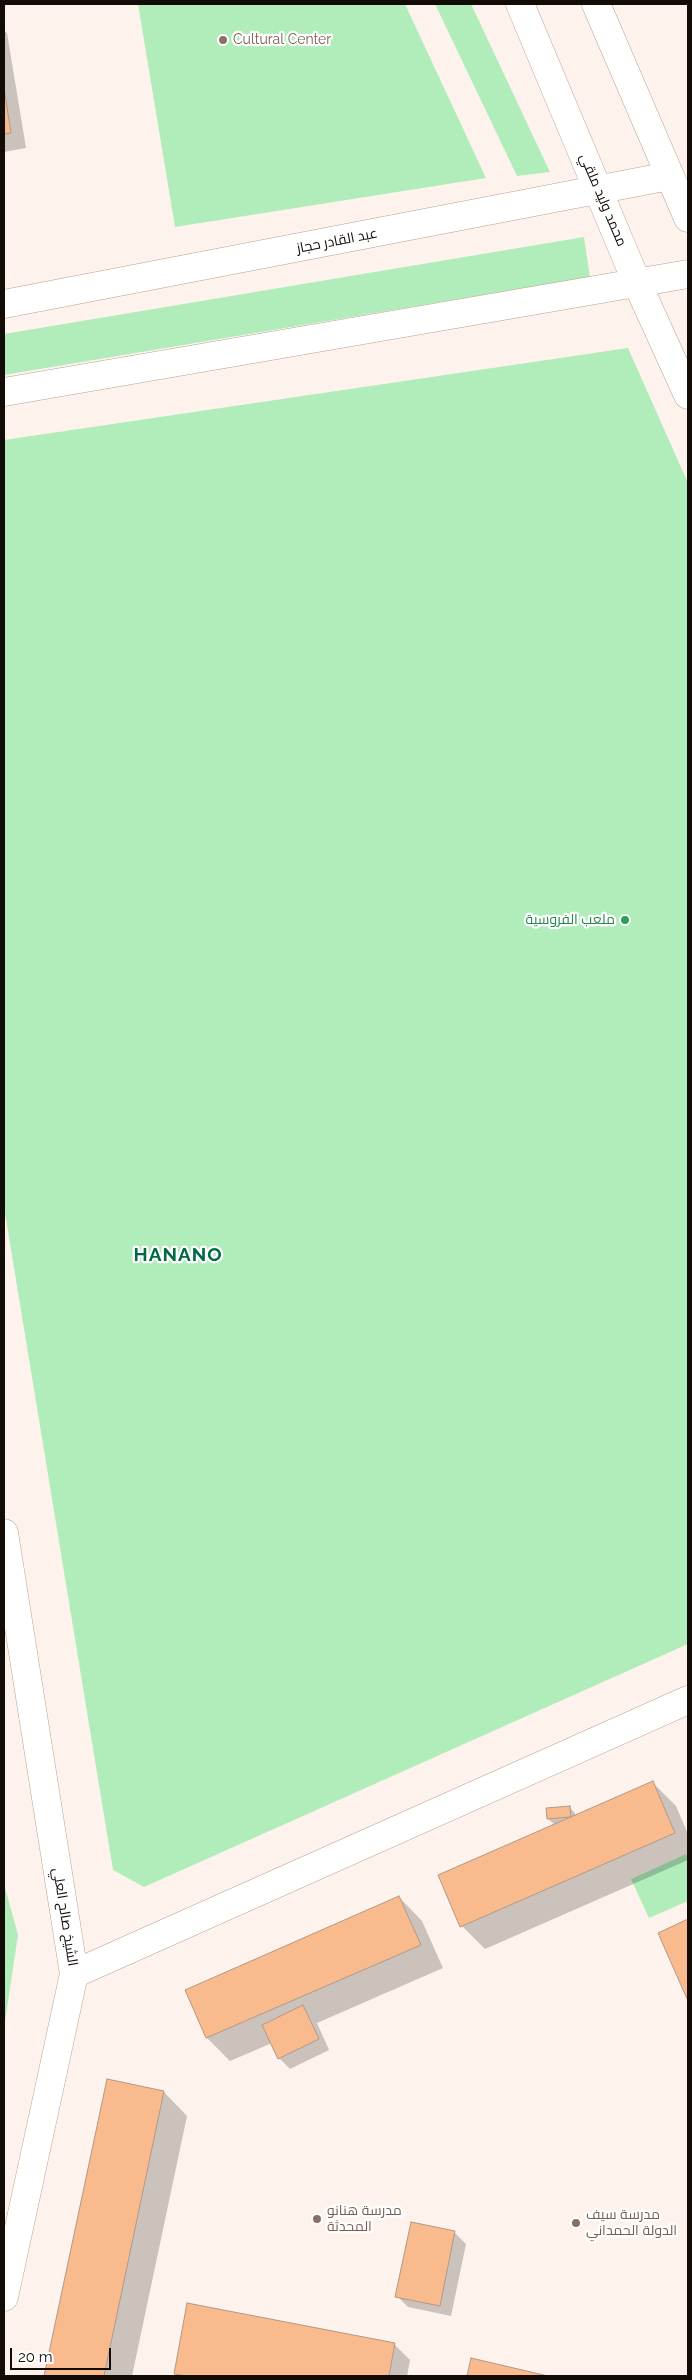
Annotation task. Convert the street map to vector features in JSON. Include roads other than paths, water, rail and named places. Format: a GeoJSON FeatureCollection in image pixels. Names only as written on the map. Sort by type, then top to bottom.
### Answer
{"type":"FeatureCollection","features":[{"type":"Feature","properties":{"kind":"street","name":"محمد وليد ملقي"},"geometry":{"type":"LineString","coordinates":[[520,4],[637,283],[688,395]]}},
{"type":"Feature","properties":{"kind":"street"},"geometry":{"type":"LineString","coordinates":[[596,4],[688,218]]}},
{"type":"Feature","properties":{"kind":"street","name":"عبد القادر حجاز"},"geometry":{"type":"LineString","coordinates":[[4,304],[669,176]]}},
{"type":"Feature","properties":{"kind":"street"},"geometry":{"type":"LineString","coordinates":[[4,392],[688,274]]}},
{"type":"Feature","properties":{"kind":"street","name":"الشيخ صالح العلي"},"geometry":{"type":"LineString","coordinates":[[4,1533],[74,1974],[4,2298]]}},
{"type":"Feature","properties":{"kind":"street"},"geometry":{"type":"LineString","coordinates":[[74,1974],[688,1700]]}},
{"type":"Feature","properties":{"kind":"place","name":"Cultural Center"},"geometry":{"type":"Point","coordinates":[223,40]}},
{"type":"Feature","properties":{"kind":"place","name":"ملعب الفروسية"},"geometry":{"type":"Point","coordinates":[625,920]}},
{"type":"Feature","properties":{"kind":"place","name":"مدرسة هنانو المحدثة"},"geometry":{"type":"Point","coordinates":[317,2219]}},
{"type":"Feature","properties":{"kind":"place","name":"مدرسة سيف الدولة الحمداني"},"geometry":{"type":"Point","coordinates":[576,2223]}},
{"type":"Feature","properties":{"kind":"district","name":"HANANO"},"geometry":{"type":"Point","coordinates":[178,1255]}}]}
